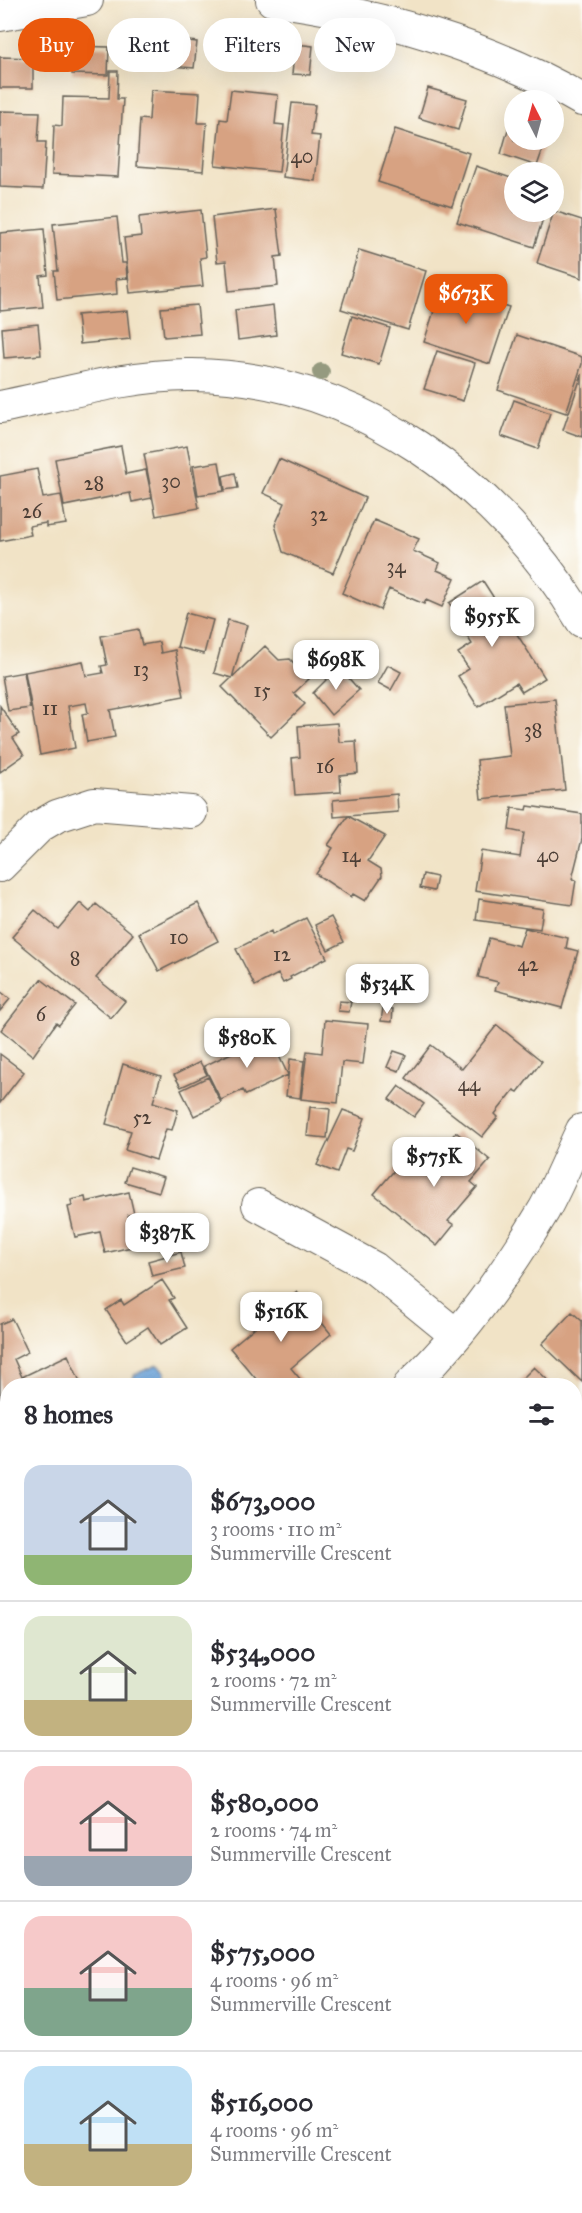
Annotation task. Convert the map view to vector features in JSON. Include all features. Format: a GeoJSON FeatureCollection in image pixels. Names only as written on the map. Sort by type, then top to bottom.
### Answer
{"type":"FeatureCollection","features":[{"type":"Feature","properties":{"kind":"street"},"geometry":{"type":"LineString","coordinates":[[272,0],[318,6],[400,25],[480,53],[557,85],[582,100]]}},
{"type":"Feature","properties":{"kind":"street"},"geometry":{"type":"LineString","coordinates":[[0,15],[70,2]]}},
{"type":"Feature","properties":{"kind":"street"},"geometry":{"type":"LineString","coordinates":[[0,407],[156,376],[194,375],[268,382],[341,404],[410,440],[474,488],[531,548],[582,621]]}},
{"type":"Feature","properties":{"kind":"street"},"geometry":{"type":"LineString","coordinates":[[0,866],[40,826],[57,816],[94,804],[191,812]]}},
{"type":"Feature","properties":{"kind":"street"},"geometry":{"type":"LineString","coordinates":[[416,1378],[456,1335],[502,1274],[544,1209],[582,1130]]}},
{"type":"Feature","properties":{"kind":"street"},"geometry":{"type":"LineString","coordinates":[[258,1205],[374,1268],[456,1335]]}},
{"type":"Feature","properties":{"kind":"water"},"geometry":{"type":"Polygon","coordinates":[[[158,1365],[165,1372],[164,1378],[133,1378],[135,1374],[158,1365]]]}},
{"type":"Feature","properties":{"kind":"building"},"geometry":{"type":"Polygon","coordinates":[[[191,41],[197,42],[194,68],[191,68],[191,41]]]}},
{"type":"Feature","properties":{"kind":"building"},"geometry":{"type":"Polygon","coordinates":[[[302,45],[313,46],[310,75],[292,74],[292,72],[302,72],[302,45]]]}},
{"type":"Feature","properties":{"kind":"building"},"geometry":{"type":"Polygon","coordinates":[[[95,47],[107,47],[108,75],[72,74],[72,72],[95,72],[95,47]]]}},
{"type":"Feature","properties":{"kind":"building"},"geometry":{"type":"Polygon","coordinates":[[[0,57],[18,58],[18,72],[33,72],[33,88],[0,88],[0,57]]]}},
{"type":"Feature","properties":{"kind":"building"},"geometry":{"type":"Polygon","coordinates":[[[110,72],[118,72],[117,99],[123,99],[118,177],[52,174],[54,125],[62,126],[63,97],[109,98],[110,72]]]}},
{"type":"Feature","properties":{"kind":"building"},"geometry":{"type":"Polygon","coordinates":[[[428,88],[467,99],[458,130],[419,118],[428,88]]]}},
{"type":"Feature","properties":{"kind":"building"},"geometry":{"type":"Polygon","coordinates":[[[151,90],[200,93],[198,123],[207,123],[203,171],[137,166],[140,119],[149,120],[151,90]]]}},
{"type":"Feature","properties":{"kind":"building"},"geometry":{"type":"Polygon","coordinates":[[[231,90],[278,95],[275,124],[284,125],[279,172],[215,165],[220,119],[227,120],[231,90]]]}},
{"type":"Feature","properties":{"kind":"building"},"geometry":{"type":"Polygon","coordinates":[[[292,103],[315,105],[311,135],[320,136],[315,181],[283,177],[292,103]]]}},
{"type":"Feature","properties":{"kind":"building"},"geometry":{"type":"Polygon","coordinates":[[[0,111],[40,112],[38,142],[46,142],[43,189],[0,187],[0,111]]]}},
{"type":"Feature","properties":{"kind":"building"},"geometry":{"type":"Polygon","coordinates":[[[395,129],[469,153],[452,206],[378,182],[395,129]]]}},
{"type":"Feature","properties":{"kind":"building"},"geometry":{"type":"Polygon","coordinates":[[[504,144],[504,150],[543,150],[538,162],[525,162],[501,154],[504,144]]]}},
{"type":"Feature","properties":{"kind":"building"},"geometry":{"type":"Polygon","coordinates":[[[476,166],[504,176],[504,222],[542,222],[534,247],[457,222],[476,166]]]}},
{"type":"Feature","properties":{"kind":"building"},"geometry":{"type":"Polygon","coordinates":[[[276,209],[282,256],[275,257],[278,286],[229,291],[226,261],[217,262],[212,217],[276,209]]]}},
{"type":"Feature","properties":{"kind":"building"},"geometry":{"type":"Polygon","coordinates":[[[201,210],[206,257],[200,258],[203,286],[130,293],[124,238],[141,236],[139,217],[201,210]]]}},
{"type":"Feature","properties":{"kind":"building"},"geometry":{"type":"Polygon","coordinates":[[[564,214],[582,220],[582,278],[537,263],[550,222],[564,222],[564,214]]]}},
{"type":"Feature","properties":{"kind":"building"},"geometry":{"type":"Polygon","coordinates":[[[117,217],[122,263],[126,263],[127,278],[116,279],[117,294],[57,300],[54,271],[58,271],[53,224],[117,217]]]}},
{"type":"Feature","properties":{"kind":"building"},"geometry":{"type":"Polygon","coordinates":[[[44,229],[48,275],[40,276],[43,307],[0,311],[0,233],[44,229]]]}},
{"type":"Feature","properties":{"kind":"building"},"geometry":{"type":"Polygon","coordinates":[[[359,250],[426,271],[408,330],[341,309],[359,250]]]}},
{"type":"Feature","properties":{"kind":"building"},"geometry":{"type":"Polygon","coordinates":[[[442,286],[509,307],[490,364],[424,342],[442,286]]]}},
{"type":"Feature","properties":{"kind":"building"},"geometry":{"type":"Polygon","coordinates":[[[197,305],[200,334],[164,337],[161,308],[197,305]]]}},
{"type":"Feature","properties":{"kind":"building"},"geometry":{"type":"Polygon","coordinates":[[[273,305],[276,335],[238,340],[235,310],[273,305]]]}},
{"type":"Feature","properties":{"kind":"building"},"geometry":{"type":"Polygon","coordinates":[[[127,311],[130,339],[80,344],[77,315],[127,311]]]}},
{"type":"Feature","properties":{"kind":"building"},"geometry":{"type":"Polygon","coordinates":[[[352,316],[390,328],[379,364],[341,353],[352,316]]]}},
{"type":"Feature","properties":{"kind":"building"},"geometry":{"type":"Polygon","coordinates":[[[38,324],[41,355],[4,358],[2,328],[38,324]]]}},
{"type":"Feature","properties":{"kind":"building"},"geometry":{"type":"Polygon","coordinates":[[[517,335],[582,357],[582,364],[566,413],[498,390],[517,335]]]}},
{"type":"Feature","properties":{"kind":"building"},"geometry":{"type":"Polygon","coordinates":[[[437,351],[475,363],[463,401],[424,389],[437,351]]]}},
{"type":"Feature","properties":{"kind":"building"},"geometry":{"type":"Polygon","coordinates":[[[582,374],[582,437],[563,430],[582,374]]]}},
{"type":"Feature","properties":{"kind":"building"},"geometry":{"type":"Polygon","coordinates":[[[514,400],[550,413],[538,449],[501,436],[514,400]]]}},
{"type":"Feature","properties":{"kind":"building"},"geometry":{"type":"Polygon","coordinates":[[[121,446],[126,474],[146,470],[152,498],[132,502],[130,493],[64,506],[55,459],[121,446]]]}},
{"type":"Feature","properties":{"kind":"building"},"geometry":{"type":"Polygon","coordinates":[[[187,446],[199,508],[156,516],[144,454],[187,446]]]}},
{"type":"Feature","properties":{"kind":"building"},"geometry":{"type":"Polygon","coordinates":[[[279,459],[365,498],[333,573],[283,552],[275,525],[285,503],[263,493],[279,459]]]}},
{"type":"Feature","properties":{"kind":"building"},"geometry":{"type":"Polygon","coordinates":[[[219,462],[224,491],[198,495],[193,466],[219,462]]]}},
{"type":"Feature","properties":{"kind":"building"},"geometry":{"type":"Polygon","coordinates":[[[37,469],[43,498],[61,495],[66,524],[46,527],[46,523],[29,526],[31,535],[0,541],[0,476],[37,469]]]}},
{"type":"Feature","properties":{"kind":"building"},"geometry":{"type":"Polygon","coordinates":[[[235,473],[238,488],[225,490],[223,476],[235,473]]]}},
{"type":"Feature","properties":{"kind":"building"},"geometry":{"type":"Polygon","coordinates":[[[374,520],[419,539],[413,551],[440,563],[437,570],[455,578],[442,607],[426,600],[424,604],[389,589],[380,610],[342,593],[374,520]]]}},
{"type":"Feature","properties":{"kind":"building"},"geometry":{"type":"Polygon","coordinates":[[[483,581],[545,678],[522,692],[516,683],[478,707],[458,676],[469,669],[458,653],[472,644],[449,603],[483,581]]]}},
{"type":"Feature","properties":{"kind":"building"},"geometry":{"type":"Polygon","coordinates":[[[186,613],[213,620],[204,654],[177,647],[186,613]]]}},
{"type":"Feature","properties":{"kind":"building"},"geometry":{"type":"Polygon","coordinates":[[[228,620],[247,625],[232,678],[214,673],[228,620]]]}},
{"type":"Feature","properties":{"kind":"building"},"geometry":{"type":"Polygon","coordinates":[[[138,629],[142,645],[159,642],[161,653],[175,650],[184,696],[110,710],[115,737],[87,742],[82,714],[88,713],[86,703],[68,706],[75,748],[40,755],[25,672],[83,661],[86,676],[103,673],[101,666],[107,665],[101,636],[138,629]]]}},
{"type":"Feature","properties":{"kind":"building"},"geometry":{"type":"Polygon","coordinates":[[[265,646],[279,660],[290,659],[309,679],[294,693],[305,704],[271,737],[222,687],[265,646]]]}},
{"type":"Feature","properties":{"kind":"building"},"geometry":{"type":"Polygon","coordinates":[[[388,665],[401,672],[391,690],[378,683],[388,665]]]}},
{"type":"Feature","properties":{"kind":"building"},"geometry":{"type":"Polygon","coordinates":[[[339,667],[359,690],[331,715],[313,693],[339,667]]]}},
{"type":"Feature","properties":{"kind":"building"},"geometry":{"type":"Polygon","coordinates":[[[24,672],[30,708],[8,711],[2,676],[24,672]]]}},
{"type":"Feature","properties":{"kind":"building"},"geometry":{"type":"Polygon","coordinates":[[[555,699],[565,790],[481,799],[477,760],[510,756],[504,704],[555,699]]]}},
{"type":"Feature","properties":{"kind":"building"},"geometry":{"type":"Polygon","coordinates":[[[0,706],[19,734],[13,738],[24,755],[0,772],[0,706]]]}},
{"type":"Feature","properties":{"kind":"building"},"geometry":{"type":"Polygon","coordinates":[[[337,723],[339,742],[356,741],[358,773],[340,775],[341,792],[295,795],[292,758],[300,757],[298,726],[337,723]]]}},
{"type":"Feature","properties":{"kind":"building"},"geometry":{"type":"Polygon","coordinates":[[[397,794],[398,812],[334,817],[333,800],[397,794]]]}},
{"type":"Feature","properties":{"kind":"building"},"geometry":{"type":"Polygon","coordinates":[[[528,806],[582,814],[582,839],[572,879],[576,880],[572,905],[475,891],[481,851],[520,857],[524,833],[509,830],[512,808],[527,810],[528,806]]]}},
{"type":"Feature","properties":{"kind":"building"},"geometry":{"type":"Polygon","coordinates":[[[348,816],[385,836],[368,861],[381,869],[382,876],[365,901],[353,894],[351,897],[316,874],[333,848],[328,845],[348,816]]]}},
{"type":"Feature","properties":{"kind":"building"},"geometry":{"type":"Polygon","coordinates":[[[423,874],[437,877],[434,891],[420,888],[423,874]]]}},
{"type":"Feature","properties":{"kind":"building"},"geometry":{"type":"Polygon","coordinates":[[[479,899],[543,909],[540,929],[476,920],[479,899]]]}},
{"type":"Feature","properties":{"kind":"building"},"geometry":{"type":"Polygon","coordinates":[[[80,903],[90,912],[96,904],[133,934],[96,978],[125,1001],[111,1018],[12,937],[35,910],[58,929],[80,903]]]}},
{"type":"Feature","properties":{"kind":"building"},"geometry":{"type":"Polygon","coordinates":[[[198,903],[218,941],[159,971],[139,933],[198,903]]]}},
{"type":"Feature","properties":{"kind":"building"},"geometry":{"type":"Polygon","coordinates":[[[331,917],[344,942],[328,950],[315,925],[331,917]]]}},
{"type":"Feature","properties":{"kind":"building"},"geometry":{"type":"Polygon","coordinates":[[[306,918],[327,958],[283,983],[278,974],[255,986],[236,949],[271,931],[272,935],[306,918]]]}},
{"type":"Feature","properties":{"kind":"building"},"geometry":{"type":"Polygon","coordinates":[[[525,928],[568,938],[566,948],[578,951],[562,1008],[495,990],[498,982],[478,977],[489,938],[519,946],[525,928]]]}},
{"type":"Feature","properties":{"kind":"building"},"geometry":{"type":"Polygon","coordinates":[[[41,979],[75,1005],[59,1025],[56,1023],[33,1056],[1,1030],[41,979]]]}},
{"type":"Feature","properties":{"kind":"building"},"geometry":{"type":"Polygon","coordinates":[[[0,991],[10,999],[0,1011],[0,991]]]}},
{"type":"Feature","properties":{"kind":"building"},"geometry":{"type":"Polygon","coordinates":[[[339,1001],[351,1002],[349,1012],[338,1011],[339,1001]]]}},
{"type":"Feature","properties":{"kind":"building"},"geometry":{"type":"Polygon","coordinates":[[[383,1008],[393,1009],[392,1022],[381,1021],[383,1008]]]}},
{"type":"Feature","properties":{"kind":"building"},"geometry":{"type":"Polygon","coordinates":[[[325,1020],[368,1024],[363,1064],[342,1062],[338,1103],[301,1099],[307,1051],[322,1053],[325,1020]]]}},
{"type":"Feature","properties":{"kind":"building"},"geometry":{"type":"Polygon","coordinates":[[[497,1025],[542,1061],[518,1092],[514,1090],[495,1114],[498,1117],[482,1137],[406,1078],[431,1045],[462,1069],[497,1025]]]}},
{"type":"Feature","properties":{"kind":"building"},"geometry":{"type":"Polygon","coordinates":[[[269,1035],[288,1075],[246,1095],[243,1090],[221,1100],[204,1066],[269,1035]]]}},
{"type":"Feature","properties":{"kind":"building"},"geometry":{"type":"Polygon","coordinates":[[[394,1051],[406,1055],[399,1071],[387,1067],[394,1051]]]}},
{"type":"Feature","properties":{"kind":"building"},"geometry":{"type":"Polygon","coordinates":[[[0,1054],[24,1072],[0,1103],[0,1054]]]}},
{"type":"Feature","properties":{"kind":"building"},"geometry":{"type":"Polygon","coordinates":[[[290,1059],[304,1061],[300,1098],[286,1096],[290,1059]]]}},
{"type":"Feature","properties":{"kind":"building"},"geometry":{"type":"Polygon","coordinates":[[[200,1062],[207,1075],[181,1087],[174,1075],[200,1062]]]}},
{"type":"Feature","properties":{"kind":"building"},"geometry":{"type":"Polygon","coordinates":[[[123,1064],[161,1076],[153,1102],[178,1110],[172,1130],[166,1129],[156,1160],[125,1150],[131,1131],[106,1124],[123,1064]]]}},
{"type":"Feature","properties":{"kind":"building"},"geometry":{"type":"Polygon","coordinates":[[[208,1077],[221,1103],[194,1116],[181,1090],[208,1077]]]}},
{"type":"Feature","properties":{"kind":"building"},"geometry":{"type":"Polygon","coordinates":[[[399,1086],[424,1104],[414,1117],[389,1099],[399,1086]]]}},
{"type":"Feature","properties":{"kind":"building"},"geometry":{"type":"Polygon","coordinates":[[[310,1107],[330,1109],[327,1138],[307,1136],[310,1107]]]}},
{"type":"Feature","properties":{"kind":"building"},"geometry":{"type":"Polygon","coordinates":[[[343,1110],[365,1118],[352,1151],[346,1149],[337,1173],[317,1165],[343,1110]]]}},
{"type":"Feature","properties":{"kind":"building"},"geometry":{"type":"Polygon","coordinates":[[[456,1132],[490,1160],[471,1182],[477,1187],[448,1221],[454,1225],[437,1246],[374,1194],[404,1159],[421,1173],[456,1132]]]}},
{"type":"Feature","properties":{"kind":"building"},"geometry":{"type":"Polygon","coordinates":[[[130,1167],[164,1177],[159,1192],[125,1182],[130,1167]]]}},
{"type":"Feature","properties":{"kind":"building"},"geometry":{"type":"Polygon","coordinates":[[[129,1192],[134,1214],[128,1215],[136,1246],[105,1253],[100,1232],[75,1237],[68,1207],[72,1206],[71,1200],[85,1197],[86,1202],[129,1192]]]}},
{"type":"Feature","properties":{"kind":"building"},"geometry":{"type":"Polygon","coordinates":[[[181,1252],[185,1268],[152,1276],[148,1261],[181,1252]]]}},
{"type":"Feature","properties":{"kind":"building"},"geometry":{"type":"Polygon","coordinates":[[[162,1280],[174,1298],[169,1300],[187,1328],[160,1345],[148,1327],[127,1341],[106,1310],[121,1300],[124,1305],[162,1280]]]}},
{"type":"Feature","properties":{"kind":"building"},"geometry":{"type":"Polygon","coordinates":[[[297,1292],[331,1334],[291,1368],[299,1378],[255,1378],[230,1348],[297,1292]]]}},
{"type":"Feature","properties":{"kind":"building"},"geometry":{"type":"Polygon","coordinates":[[[572,1312],[582,1321],[582,1378],[578,1378],[542,1344],[572,1312]]]}},
{"type":"Feature","properties":{"kind":"building"},"geometry":{"type":"Polygon","coordinates":[[[12,1319],[28,1352],[14,1359],[22,1377],[68,1355],[78,1378],[0,1378],[0,1324],[12,1319]]]}},
{"type":"Feature","properties":{"kind":"building"},"geometry":{"type":"Polygon","coordinates":[[[534,1367],[546,1378],[523,1378],[534,1367]]]}}]}
